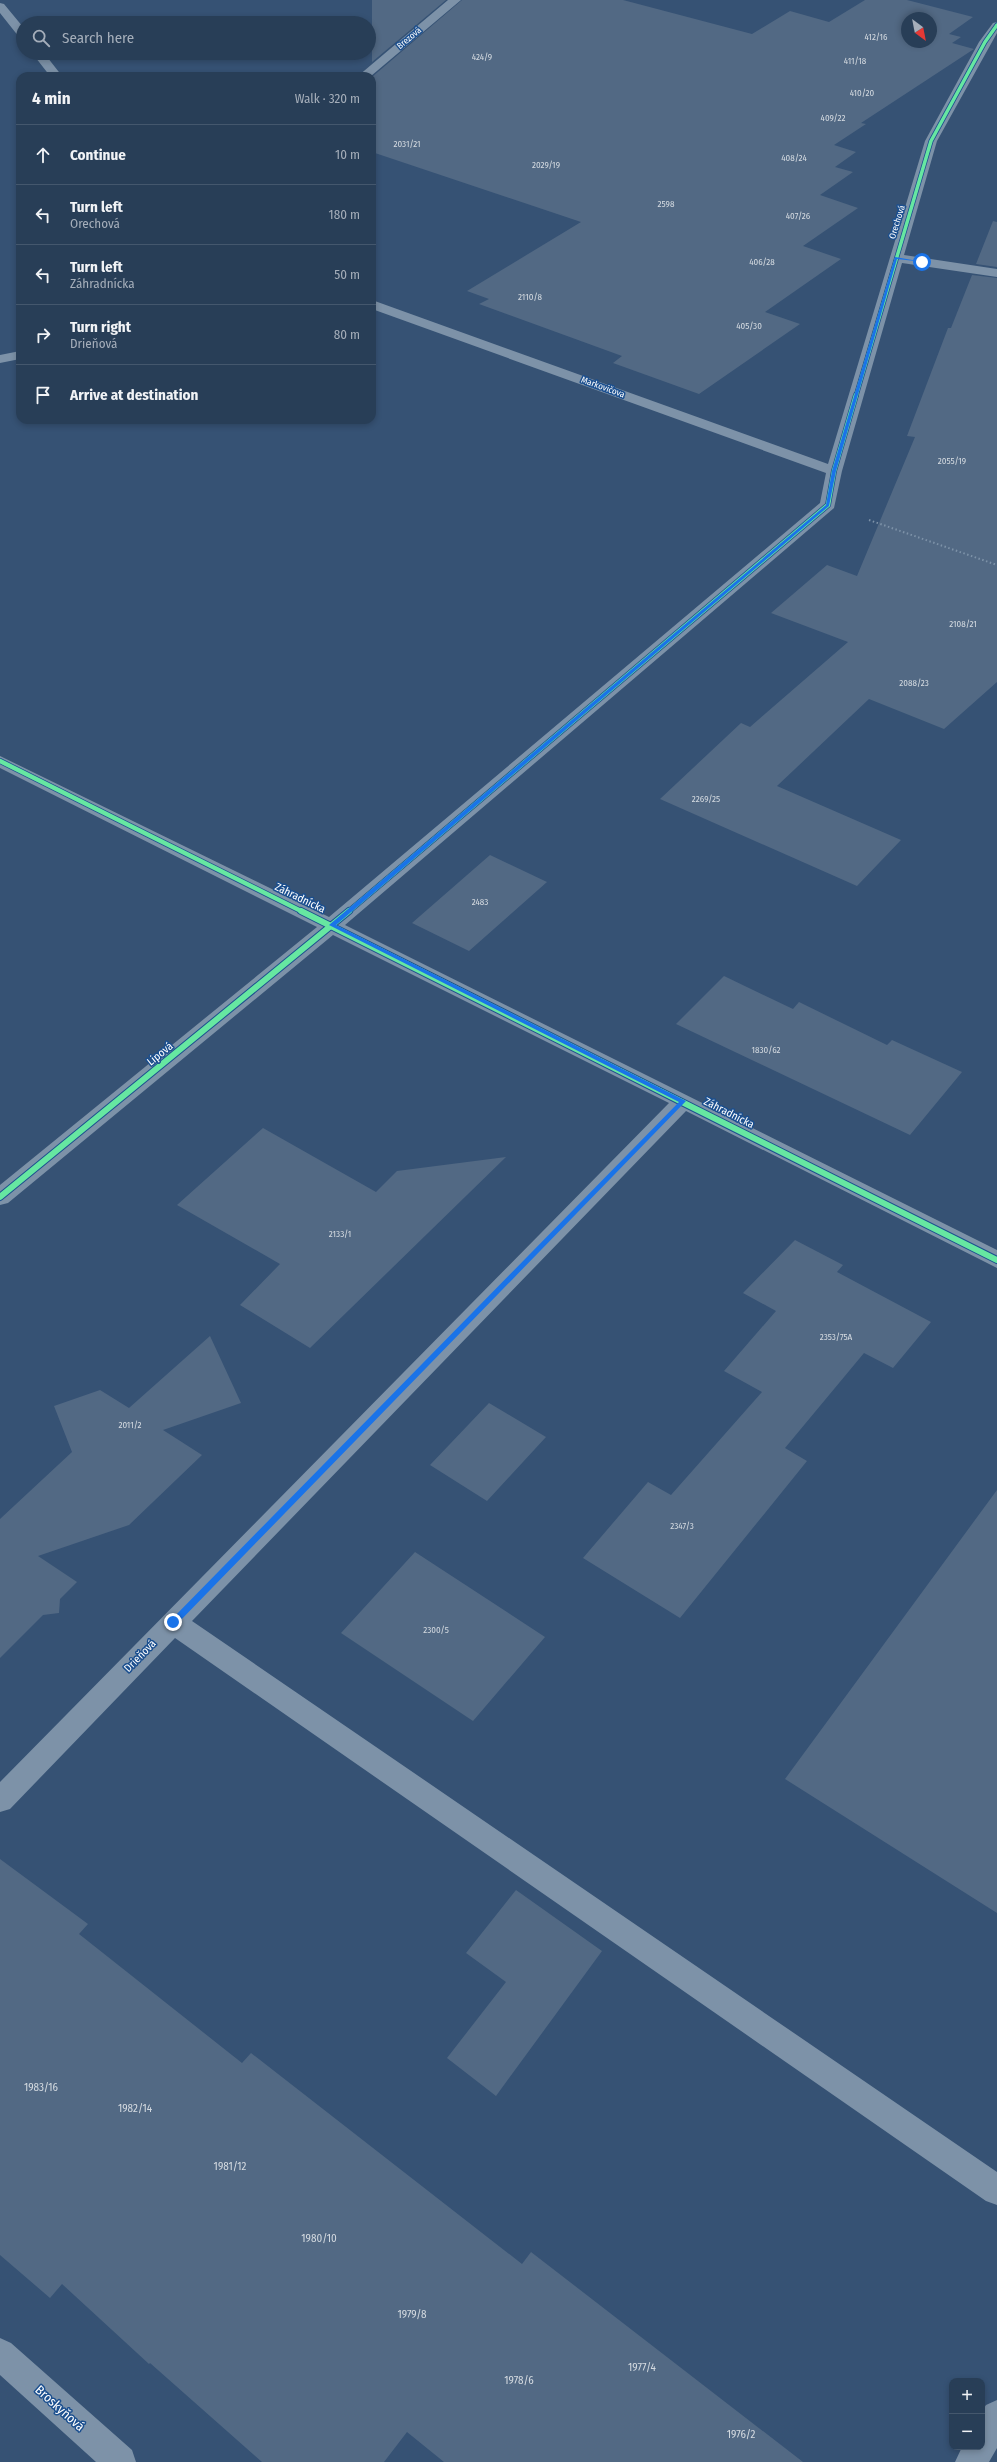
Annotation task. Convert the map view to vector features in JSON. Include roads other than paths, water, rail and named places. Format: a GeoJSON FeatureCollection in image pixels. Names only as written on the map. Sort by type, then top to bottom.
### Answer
{"type":"FeatureCollection","features":[{"type":"Feature","properties":{"kind":"street","name":"Brezová"},"geometry":{"type":"LineString","coordinates":[[369,72],[455,0]]}},
{"type":"Feature","properties":{"kind":"street"},"geometry":{"type":"LineString","coordinates":[[0,6],[16,25]]}},
{"type":"Feature","properties":{"kind":"street","name":"Orechová"},"geometry":{"type":"LineString","coordinates":[[332,925],[828,505],[834,471],[895,258],[931,141],[991,43],[997,25]]}},
{"type":"Feature","properties":{"kind":"street"},"geometry":{"type":"LineString","coordinates":[[43,60],[53,72]]}},
{"type":"Feature","properties":{"kind":"street"},"geometry":{"type":"LineString","coordinates":[[895,258],[997,273]]}},
{"type":"Feature","properties":{"kind":"street","name":"Markovičova"},"geometry":{"type":"LineString","coordinates":[[376,305],[834,471]]}},
{"type":"Feature","properties":{"kind":"street"},"geometry":{"type":"LineString","coordinates":[[0,359],[16,356]]}},
{"type":"Feature","properties":{"kind":"street","name":"Záhradnícka"},"geometry":{"type":"LineString","coordinates":[[0,761],[332,925],[997,1260]]}},
{"type":"Feature","properties":{"kind":"street","name":"Lipová"},"geometry":{"type":"LineString","coordinates":[[0,1197],[332,925]]}},
{"type":"Feature","properties":{"kind":"street","name":"Drieňová"},"geometry":{"type":"LineString","coordinates":[[0,1800],[683,1101]]}},
{"type":"Feature","properties":{"kind":"street"},"geometry":{"type":"LineString","coordinates":[[173,1622],[997,2190]]}},
{"type":"Feature","properties":{"kind":"street","name":"Broskyňová"},"geometry":{"type":"LineString","coordinates":[[0,2354],[109,2458]]}},
{"type":"Feature","properties":{"kind":"street"},"geometry":{"type":"LineString","coordinates":[[985,2438],[997,2416]]}},
{"type":"Feature","properties":{"kind":"street"},"geometry":{"type":"LineString","coordinates":[[971,2462],[978,2450]]}}]}
